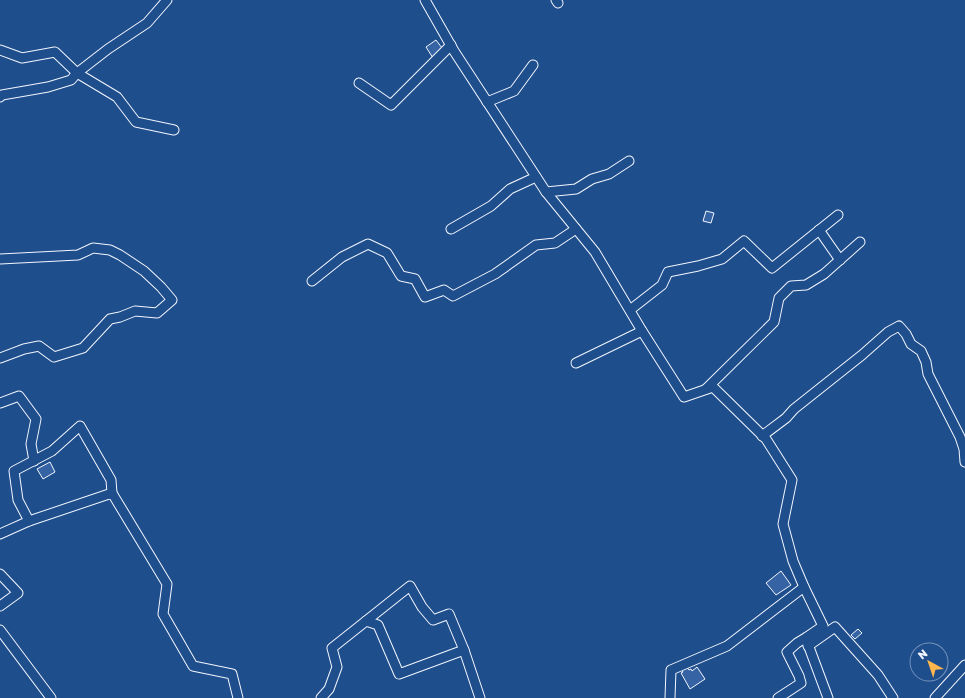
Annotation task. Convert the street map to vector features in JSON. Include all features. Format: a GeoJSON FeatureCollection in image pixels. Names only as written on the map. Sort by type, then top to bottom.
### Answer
{"type":"FeatureCollection","features":[{"type":"Feature","properties":{"kind":"street"},"geometry":{"type":"LineString","coordinates":[[0,97],[2,95],[48,87],[72,80],[77,73],[108,49],[147,23],[167,0]]}},
{"type":"Feature","properties":{"kind":"street"},"geometry":{"type":"LineString","coordinates":[[425,0],[451,45],[546,192],[595,252],[642,331],[684,397],[713,387],[762,436],[792,480],[783,524],[793,561],[823,626],[808,642]]}},
{"type":"Feature","properties":{"kind":"street"},"geometry":{"type":"LineString","coordinates":[[360,83],[391,104],[451,45]]}},
{"type":"Feature","properties":{"kind":"street"},"geometry":{"type":"LineString","coordinates":[[0,50],[22,58],[55,52],[77,73],[117,97],[136,122],[174,130]]}},
{"type":"Feature","properties":{"kind":"street"},"geometry":{"type":"LineString","coordinates":[[488,102],[514,91],[533,65]]}},
{"type":"Feature","properties":{"kind":"street"},"geometry":{"type":"LineString","coordinates":[[546,192],[576,189],[592,179],[610,174],[628,161]]}},
{"type":"Feature","properties":{"kind":"street"},"geometry":{"type":"LineString","coordinates":[[451,229],[491,206],[510,189],[536,177]]}},
{"type":"Feature","properties":{"kind":"street"},"geometry":{"type":"LineString","coordinates":[[630,310],[662,285],[668,272],[722,259],[744,241],[772,268],[838,215]]}},
{"type":"Feature","properties":{"kind":"street"},"geometry":{"type":"LineString","coordinates":[[312,282],[342,257],[368,244],[386,253],[401,276],[415,279],[425,297],[444,290],[453,296],[496,274],[536,245],[555,243],[576,229]]}},
{"type":"Feature","properties":{"kind":"street"},"geometry":{"type":"LineString","coordinates":[[819,230],[840,260]]}},
{"type":"Feature","properties":{"kind":"street"},"geometry":{"type":"LineString","coordinates":[[705,390],[774,322],[779,298],[791,286],[806,285],[824,274],[860,242]]}},
{"type":"Feature","properties":{"kind":"street"},"geometry":{"type":"LineString","coordinates":[[0,259],[78,255],[93,248],[110,250],[144,271],[172,300],[157,313],[136,311],[110,319],[83,348],[54,356],[39,346],[24,349],[0,358]]}},
{"type":"Feature","properties":{"kind":"street"},"geometry":{"type":"LineString","coordinates":[[762,436],[862,356],[888,332],[899,326],[912,344],[921,351],[926,362],[928,374],[960,437],[964,449],[965,462]]}},
{"type":"Feature","properties":{"kind":"street"},"geometry":{"type":"LineString","coordinates":[[576,363],[642,331]]}},
{"type":"Feature","properties":{"kind":"street"},"geometry":{"type":"LineString","coordinates":[[0,403],[19,396],[36,419],[31,444],[34,461]]}},
{"type":"Feature","properties":{"kind":"street"},"geometry":{"type":"LineString","coordinates":[[29,521],[18,500],[14,471],[52,451],[80,426],[111,480],[112,493],[167,584],[163,614],[193,666],[232,674],[238,698]]}},
{"type":"Feature","properties":{"kind":"street"},"geometry":{"type":"LineString","coordinates":[[0,534],[29,521],[112,493]]}},
{"type":"Feature","properties":{"kind":"street"},"geometry":{"type":"LineString","coordinates":[[0,574],[18,593],[0,606]]}},
{"type":"Feature","properties":{"kind":"street"},"geometry":{"type":"LineString","coordinates":[[321,698],[329,689],[337,667],[332,648],[410,586],[422,607],[433,620],[449,614],[464,650],[480,698]]}},
{"type":"Feature","properties":{"kind":"street"},"geometry":{"type":"LineString","coordinates":[[670,698],[671,670],[727,646],[804,587]]}},
{"type":"Feature","properties":{"kind":"street"},"geometry":{"type":"LineString","coordinates":[[366,621],[378,625],[399,674],[464,650]]}},
{"type":"Feature","properties":{"kind":"street"},"geometry":{"type":"LineString","coordinates":[[778,698],[801,683],[787,652],[797,643],[808,642],[835,627],[878,676],[893,698]]}},
{"type":"Feature","properties":{"kind":"street"},"geometry":{"type":"LineString","coordinates":[[0,630],[51,698]]}},
{"type":"Feature","properties":{"kind":"street"},"geometry":{"type":"LineString","coordinates":[[808,642],[828,698]]}},
{"type":"Feature","properties":{"kind":"street"},"geometry":{"type":"LineString","coordinates":[[935,698],[965,665]]}},
{"type":"Feature","properties":{"kind":"building"},"geometry":{"type":"Polygon","coordinates":[[[436,40],[442,48],[433,58],[426,47],[436,40]]]}},
{"type":"Feature","properties":{"kind":"building"},"geometry":{"type":"Polygon","coordinates":[[[706,211],[714,213],[711,223],[703,221],[706,211]]]}},
{"type":"Feature","properties":{"kind":"building"},"geometry":{"type":"Polygon","coordinates":[[[50,462],[55,472],[43,479],[37,469],[50,462]]]}},
{"type":"Feature","properties":{"kind":"building"},"geometry":{"type":"Polygon","coordinates":[[[781,571],[791,585],[776,595],[766,583],[781,571]]]}},
{"type":"Feature","properties":{"kind":"building"},"geometry":{"type":"Polygon","coordinates":[[[858,629],[862,633],[855,639],[851,635],[858,629]]]}},
{"type":"Feature","properties":{"kind":"building"},"geometry":{"type":"Polygon","coordinates":[[[686,666],[692,671],[697,667],[705,679],[690,689],[681,673],[683,672],[681,669],[686,666]]]}}]}
